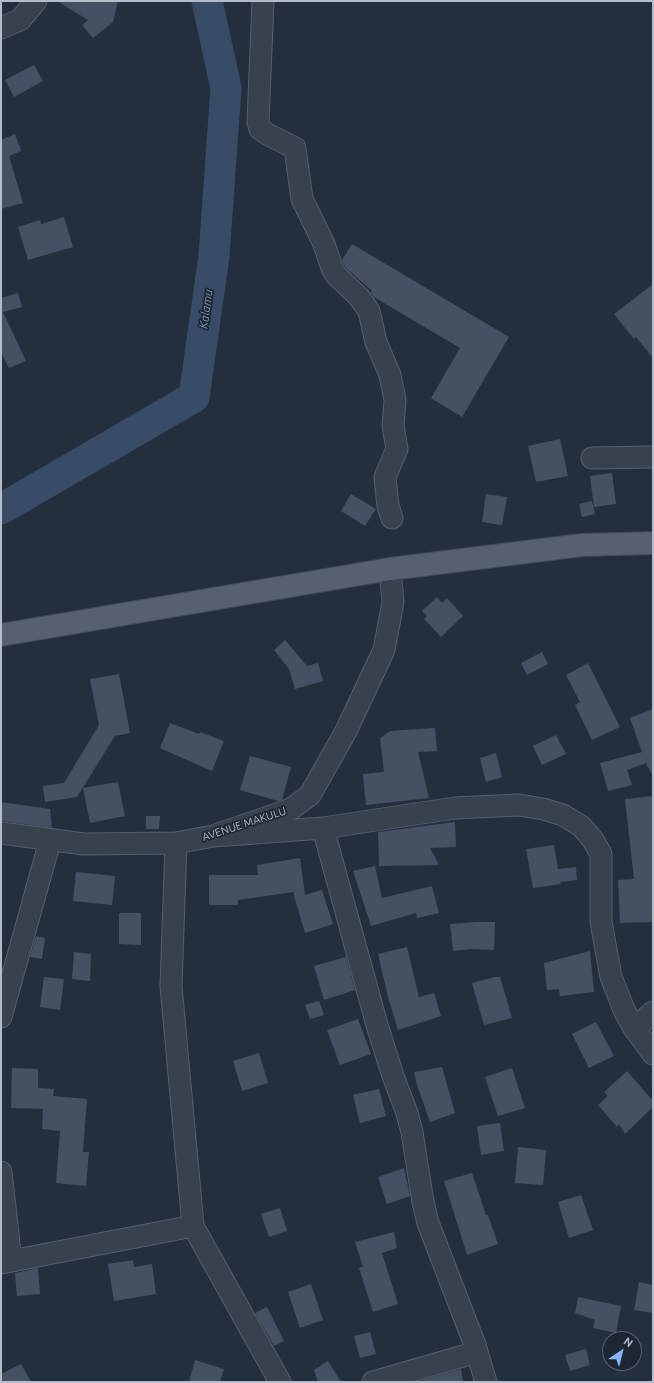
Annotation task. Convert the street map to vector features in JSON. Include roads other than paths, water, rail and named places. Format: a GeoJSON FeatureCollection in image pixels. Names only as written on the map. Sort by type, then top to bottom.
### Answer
{"type":"FeatureCollection","features":[{"type":"Feature","properties":{"kind":"main road"},"geometry":{"type":"LineString","coordinates":[[1,635],[390,569],[582,545],[653,544]]}},
{"type":"Feature","properties":{"kind":"street"},"geometry":{"type":"LineString","coordinates":[[1,28],[20,20],[36,1]]}},
{"type":"Feature","properties":{"kind":"street"},"geometry":{"type":"LineString","coordinates":[[263,1],[258,122],[260,129],[267,134],[295,148],[302,199],[324,244],[332,268],[336,275],[360,297],[369,311],[376,342],[390,375],[395,400],[393,426],[397,450],[385,478],[388,506],[392,518]]}},
{"type":"Feature","properties":{"kind":"street"},"geometry":{"type":"LineString","coordinates":[[592,458],[653,457]]}},
{"type":"Feature","properties":{"kind":"street","name":"AVENUE MAKULU"},"geometry":{"type":"LineString","coordinates":[[1,833],[50,841],[84,844],[176,843],[213,836],[291,809],[310,795],[346,731],[384,650],[393,602],[390,569]]}},
{"type":"Feature","properties":{"kind":"street"},"geometry":{"type":"LineString","coordinates":[[213,836],[323,828],[455,808],[519,805],[543,809],[563,816],[581,826],[593,840],[601,854],[601,922],[603,941],[612,977],[625,1012],[634,1028],[653,1054]]}},
{"type":"Feature","properties":{"kind":"street"},"geometry":{"type":"LineString","coordinates":[[323,828],[377,1025],[393,1076],[407,1113],[412,1132],[423,1202],[428,1223],[477,1352],[486,1382]]}},
{"type":"Feature","properties":{"kind":"street"},"geometry":{"type":"LineString","coordinates":[[1,1017],[50,841]]}},
{"type":"Feature","properties":{"kind":"street"},"geometry":{"type":"LineString","coordinates":[[176,843],[171,986],[193,1226],[280,1382]]}},
{"type":"Feature","properties":{"kind":"street"},"geometry":{"type":"LineString","coordinates":[[634,1028],[653,1012]]}},
{"type":"Feature","properties":{"kind":"street"},"geometry":{"type":"LineString","coordinates":[[1,1172],[6,1262],[193,1226]]}},
{"type":"Feature","properties":{"kind":"street"},"geometry":{"type":"LineString","coordinates":[[373,1382],[477,1352]]}},
{"type":"Feature","properties":{"kind":"waterway","name":"Kalamu"},"geometry":{"type":"LineString","coordinates":[[1,509],[194,397],[214,256],[226,88],[207,1]]}}]}
